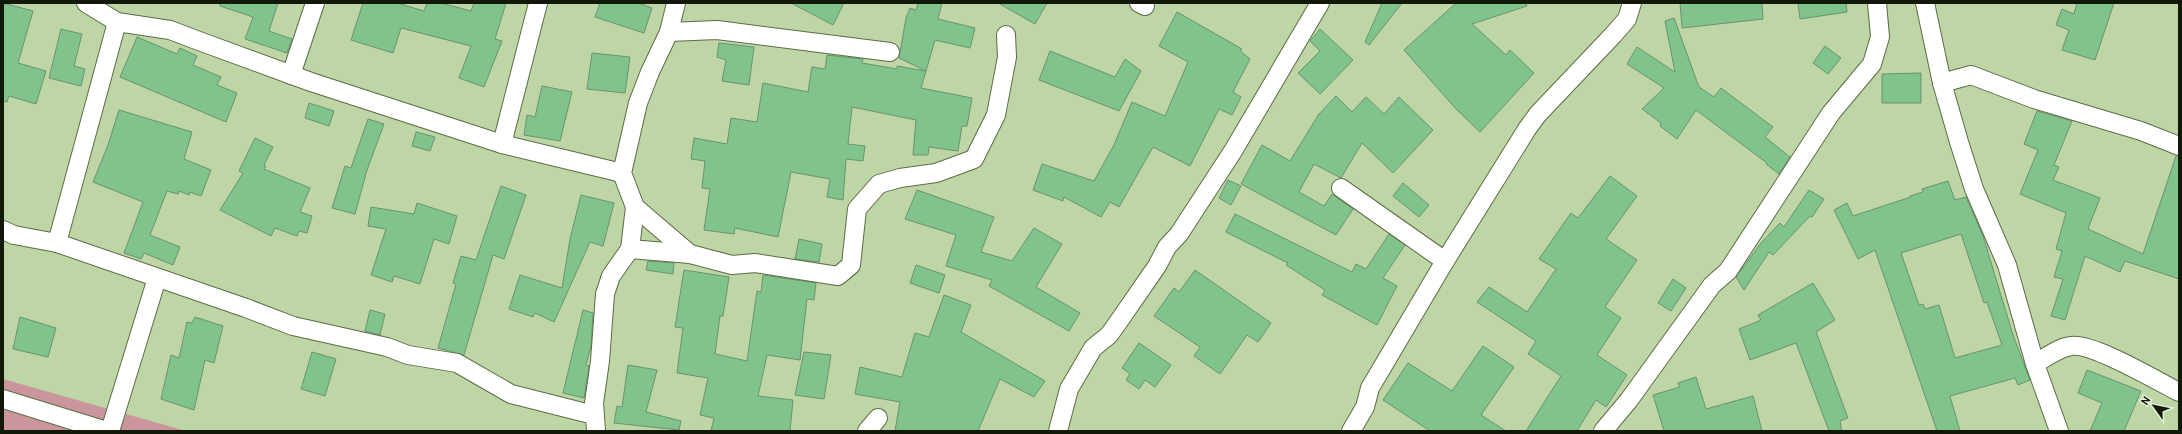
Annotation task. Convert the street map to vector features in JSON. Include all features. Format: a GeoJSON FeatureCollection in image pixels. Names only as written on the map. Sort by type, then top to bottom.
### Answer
{"type":"FeatureCollection","features":[{"type":"Feature","properties":{"kind":"street"},"geometry":{"type":"LineString","coordinates":[[86,3],[117,22],[182,33],[291,75],[502,144],[622,173]]}},
{"type":"Feature","properties":{"kind":"street"},"geometry":{"type":"LineString","coordinates":[[291,75],[315,3]]}},
{"type":"Feature","properties":{"kind":"street"},"geometry":{"type":"LineString","coordinates":[[502,144],[538,3]]}},
{"type":"Feature","properties":{"kind":"street"},"geometry":{"type":"LineString","coordinates":[[3,230],[14,235],[57,243],[293,326],[387,347],[408,355],[457,363],[511,394],[595,423],[605,294],[611,276],[630,248],[635,207],[622,173],[638,103],[650,72],[669,32],[676,3]]}},
{"type":"Feature","properties":{"kind":"street"},"geometry":{"type":"LineString","coordinates":[[1058,431],[1069,389],[1093,348],[1109,335],[1120,321],[1157,266],[1167,247],[1179,234],[1233,151],[1320,3]]}},
{"type":"Feature","properties":{"kind":"street"},"geometry":{"type":"LineString","coordinates":[[1351,431],[1365,407],[1370,388],[1527,129],[1538,114],[1627,19],[1632,3]]}},
{"type":"Feature","properties":{"kind":"street"},"geometry":{"type":"LineString","coordinates":[[1603,431],[1629,400],[1708,291],[1728,271],[1831,113],[1872,64],[1880,37],[1877,3]]}},
{"type":"Feature","properties":{"kind":"street"},"geometry":{"type":"LineString","coordinates":[[1926,3],[1942,83],[1974,189],[2007,265],[2035,364],[2059,431]]}},
{"type":"Feature","properties":{"kind":"street"},"geometry":{"type":"LineString","coordinates":[[57,243],[117,22]]}},
{"type":"Feature","properties":{"kind":"street"},"geometry":{"type":"LineString","coordinates":[[669,32],[717,30],[890,52]]}},
{"type":"Feature","properties":{"kind":"street"},"geometry":{"type":"LineString","coordinates":[[630,248],[690,254],[732,265],[755,263],[838,276],[851,265],[857,209],[879,184],[900,178],[936,173],[974,159],[996,115],[1007,57],[1006,35]]}},
{"type":"Feature","properties":{"kind":"street"},"geometry":{"type":"LineString","coordinates":[[1942,83],[1972,75],[2034,99],[2141,131],[2179,146]]}},
{"type":"Feature","properties":{"kind":"street"},"geometry":{"type":"LineString","coordinates":[[1341,188],[1445,262]]}},
{"type":"Feature","properties":{"kind":"street"},"geometry":{"type":"LineString","coordinates":[[635,207],[690,254]]}},
{"type":"Feature","properties":{"kind":"street"},"geometry":{"type":"LineString","coordinates":[[3,400],[109,431],[157,278]]}},
{"type":"Feature","properties":{"kind":"street"},"geometry":{"type":"LineString","coordinates":[[2035,364],[2060,349],[2072,345],[2092,349],[2179,392]]}},
{"type":"Feature","properties":{"kind":"shaded area"},"geometry":{"type":"Polygon","coordinates":[[[3,379],[186,431],[3,431],[3,379]]]}},
{"type":"Feature","properties":{"kind":"building"},"geometry":{"type":"Polygon","coordinates":[[[3,3],[33,11],[18,63],[46,71],[36,104],[9,96],[7,102],[3,101],[3,3]]]}},
{"type":"Feature","properties":{"kind":"building"},"geometry":{"type":"Polygon","coordinates":[[[220,3],[278,3],[269,31],[292,39],[287,53],[245,39],[253,17],[220,6],[220,3]]]}},
{"type":"Feature","properties":{"kind":"building"},"geometry":{"type":"Polygon","coordinates":[[[363,3],[397,3],[424,11],[427,3],[441,3],[471,11],[474,3],[506,3],[495,39],[502,41],[484,87],[459,78],[471,46],[401,28],[393,53],[351,40],[363,3]]]}},
{"type":"Feature","properties":{"kind":"building"},"geometry":{"type":"Polygon","coordinates":[[[600,3],[638,3],[652,8],[644,33],[595,17],[600,3]]]}},
{"type":"Feature","properties":{"kind":"building"},"geometry":{"type":"Polygon","coordinates":[[[791,3],[844,3],[833,25],[791,3]]]}},
{"type":"Feature","properties":{"kind":"building"},"geometry":{"type":"Polygon","coordinates":[[[918,3],[942,3],[938,19],[975,28],[970,48],[935,40],[926,71],[899,58],[906,18],[910,8],[916,10],[918,3]]]}},
{"type":"Feature","properties":{"kind":"building"},"geometry":{"type":"Polygon","coordinates":[[[998,3],[1047,3],[1035,24],[998,3]]]}},
{"type":"Feature","properties":{"kind":"building"},"geometry":{"type":"Polygon","coordinates":[[[1382,3],[1402,3],[1369,45],[1365,42],[1382,3]]]}},
{"type":"Feature","properties":{"kind":"building"},"geometry":{"type":"Polygon","coordinates":[[[1456,3],[1526,3],[1527,6],[1472,24],[1506,55],[1510,50],[1534,73],[1480,132],[1456,109],[1404,50],[1456,3]]]}},
{"type":"Feature","properties":{"kind":"building"},"geometry":{"type":"Polygon","coordinates":[[[1680,3],[1762,3],[1763,19],[1682,28],[1680,3]]]}},
{"type":"Feature","properties":{"kind":"building"},"geometry":{"type":"Polygon","coordinates":[[[1798,3],[1846,3],[1847,12],[1800,19],[1798,3]]]}},
{"type":"Feature","properties":{"kind":"building"},"geometry":{"type":"Polygon","coordinates":[[[2077,3],[2114,3],[2095,60],[2062,50],[2069,30],[2056,25],[2062,9],[2074,14],[2077,3]]]}},
{"type":"Feature","properties":{"kind":"building"},"geometry":{"type":"Polygon","coordinates":[[[1177,12],[1242,49],[1240,51],[1250,59],[1233,92],[1241,97],[1232,115],[1219,109],[1190,166],[1153,147],[1119,207],[1110,202],[1101,217],[1064,197],[1063,201],[1033,190],[1042,164],[1094,181],[1114,145],[1132,102],[1165,116],[1188,62],[1159,46],[1177,12]]]}},
{"type":"Feature","properties":{"kind":"building"},"geometry":{"type":"Polygon","coordinates":[[[1674,18],[1699,87],[1714,97],[1721,88],[1773,127],[1765,137],[1790,157],[1779,174],[1766,164],[1767,163],[1696,110],[1677,139],[1660,126],[1661,123],[1642,109],[1664,88],[1627,64],[1637,47],[1675,72],[1665,21],[1674,18]]]}},
{"type":"Feature","properties":{"kind":"building"},"geometry":{"type":"Polygon","coordinates":[[[61,29],[82,34],[74,66],[85,69],[81,86],[49,78],[61,29]]]}},
{"type":"Feature","properties":{"kind":"building"},"geometry":{"type":"Polygon","coordinates":[[[1320,29],[1353,60],[1320,94],[1298,73],[1320,51],[1310,41],[1320,29]]]}},
{"type":"Feature","properties":{"kind":"building"},"geometry":{"type":"Polygon","coordinates":[[[137,37],[177,54],[180,48],[197,56],[193,65],[221,77],[217,85],[237,93],[226,122],[120,77],[137,37]]]}},
{"type":"Feature","properties":{"kind":"building"},"geometry":{"type":"Polygon","coordinates":[[[719,43],[754,47],[749,85],[722,81],[726,60],[717,57],[719,43]]]}},
{"type":"Feature","properties":{"kind":"building"},"geometry":{"type":"Polygon","coordinates":[[[1825,46],[1841,58],[1828,74],[1813,63],[1825,46]]]}},
{"type":"Feature","properties":{"kind":"building"},"geometry":{"type":"Polygon","coordinates":[[[1050,51],[1115,77],[1125,59],[1141,71],[1119,111],[1039,80],[1050,51]]]}},
{"type":"Feature","properties":{"kind":"building"},"geometry":{"type":"Polygon","coordinates":[[[592,53],[630,57],[625,93],[587,89],[592,53]]]}},
{"type":"Feature","properties":{"kind":"building"},"geometry":{"type":"Polygon","coordinates":[[[827,55],[863,59],[862,63],[897,69],[897,66],[926,71],[921,88],[972,98],[967,126],[962,126],[958,151],[929,147],[928,155],[913,155],[916,120],[852,107],[848,144],[865,146],[863,161],[846,159],[843,200],[827,197],[830,179],[791,172],[778,237],[735,228],[734,234],[704,230],[710,189],[702,188],[705,161],[691,159],[694,138],[727,144],[731,118],[757,122],[763,83],[808,92],[812,67],[825,69],[827,55]]]}},
{"type":"Feature","properties":{"kind":"building"},"geometry":{"type":"Polygon","coordinates":[[[1921,73],[1921,103],[1882,103],[1882,74],[1921,73]]]}},
{"type":"Feature","properties":{"kind":"building"},"geometry":{"type":"Polygon","coordinates":[[[542,86],[572,92],[560,141],[524,135],[527,115],[535,117],[542,86]]]}},
{"type":"Feature","properties":{"kind":"building"},"geometry":{"type":"Polygon","coordinates":[[[1336,96],[1352,112],[1366,97],[1384,114],[1399,97],[1433,130],[1393,173],[1362,143],[1341,178],[1314,164],[1299,192],[1324,206],[1332,194],[1353,209],[1336,235],[1241,184],[1262,145],[1290,161],[1319,114],[1336,96]]]}},
{"type":"Feature","properties":{"kind":"building"},"geometry":{"type":"Polygon","coordinates":[[[309,103],[334,111],[329,126],[305,118],[309,103]]]}},
{"type":"Feature","properties":{"kind":"building"},"geometry":{"type":"Polygon","coordinates":[[[119,110],[192,132],[184,159],[211,170],[201,196],[190,192],[189,195],[179,191],[178,194],[167,191],[150,235],[180,247],[173,265],[144,253],[141,259],[124,253],[143,202],[93,182],[108,145],[119,110]]]}},
{"type":"Feature","properties":{"kind":"building"},"geometry":{"type":"Polygon","coordinates":[[[2037,111],[2072,121],[2054,165],[2059,167],[2053,180],[2100,198],[2088,229],[2143,254],[2176,156],[2179,156],[2179,279],[2125,261],[2120,272],[2085,256],[2065,320],[2051,316],[2063,279],[2054,277],[2062,251],[2056,249],[2066,213],[2020,194],[2038,150],[2024,144],[2037,111]]]}},
{"type":"Feature","properties":{"kind":"building"},"geometry":{"type":"Polygon","coordinates":[[[368,119],[384,124],[367,170],[355,214],[332,208],[345,166],[351,168],[368,119]]]}},
{"type":"Feature","properties":{"kind":"building"},"geometry":{"type":"Polygon","coordinates":[[[416,132],[435,137],[430,151],[412,146],[416,132]]]}},
{"type":"Feature","properties":{"kind":"building"},"geometry":{"type":"Polygon","coordinates":[[[255,138],[273,147],[264,165],[266,166],[264,169],[310,188],[300,212],[312,216],[307,233],[299,231],[297,236],[275,228],[271,236],[220,210],[243,173],[239,171],[255,138]]]}},
{"type":"Feature","properties":{"kind":"building"},"geometry":{"type":"Polygon","coordinates":[[[1610,176],[1637,196],[1606,239],[1637,260],[1605,307],[1621,318],[1597,355],[1627,375],[1606,407],[1596,400],[1577,431],[1526,431],[1561,376],[1528,354],[1536,341],[1477,302],[1489,287],[1527,312],[1556,269],[1539,259],[1571,213],[1578,218],[1610,176]]]}},
{"type":"Feature","properties":{"kind":"building"},"geometry":{"type":"Polygon","coordinates":[[[1228,180],[1241,186],[1231,205],[1219,198],[1228,180]]]}},
{"type":"Feature","properties":{"kind":"building"},"geometry":{"type":"Polygon","coordinates":[[[1948,181],[1955,200],[1966,197],[1983,236],[2013,335],[2030,380],[2018,385],[2015,378],[1950,396],[1960,431],[1937,431],[1875,250],[1858,259],[1834,210],[1847,203],[1853,216],[1911,197],[1910,196],[1923,192],[1922,189],[1948,181]],[[1961,234],[1901,253],[1919,305],[1923,304],[1925,309],[1939,305],[1955,358],[2002,345],[1987,302],[1984,303],[1961,234]]]}},
{"type":"Feature","properties":{"kind":"building"},"geometry":{"type":"Polygon","coordinates":[[[1403,183],[1429,205],[1419,217],[1393,196],[1403,183]]]}},
{"type":"Feature","properties":{"kind":"building"},"geometry":{"type":"Polygon","coordinates":[[[501,186],[526,195],[504,259],[493,255],[464,355],[438,348],[456,284],[453,283],[461,256],[476,260],[501,186]]]}},
{"type":"Feature","properties":{"kind":"building"},"geometry":{"type":"Polygon","coordinates":[[[917,190],[994,217],[981,252],[1012,261],[1034,228],[1062,244],[1036,287],[1080,313],[1069,331],[989,286],[992,280],[946,266],[956,235],[905,219],[917,190]]]}},
{"type":"Feature","properties":{"kind":"building"},"geometry":{"type":"Polygon","coordinates":[[[1809,190],[1824,199],[1812,217],[1810,216],[1773,255],[1769,252],[1744,290],[1736,277],[1761,243],[1780,223],[1784,227],[1809,190]]]}},
{"type":"Feature","properties":{"kind":"building"},"geometry":{"type":"Polygon","coordinates":[[[581,195],[614,203],[603,246],[590,242],[554,322],[535,313],[533,317],[509,309],[520,275],[562,288],[570,239],[581,195]]]}},
{"type":"Feature","properties":{"kind":"building"},"geometry":{"type":"Polygon","coordinates":[[[417,203],[457,216],[449,244],[434,239],[420,284],[394,276],[392,282],[371,275],[386,229],[368,226],[371,207],[414,214],[417,203]]]}},
{"type":"Feature","properties":{"kind":"building"},"geometry":{"type":"Polygon","coordinates":[[[1235,214],[1352,272],[1356,264],[1366,269],[1389,234],[1405,245],[1383,278],[1397,286],[1377,325],[1322,295],[1325,290],[1286,265],[1288,263],[1226,232],[1235,214]]]}},
{"type":"Feature","properties":{"kind":"building"},"geometry":{"type":"Polygon","coordinates":[[[799,239],[822,244],[819,262],[795,259],[799,239]]]}},
{"type":"Feature","properties":{"kind":"building"},"geometry":{"type":"Polygon","coordinates":[[[648,261],[674,263],[673,274],[646,270],[648,261]]]}},
{"type":"Feature","properties":{"kind":"building"},"geometry":{"type":"Polygon","coordinates":[[[916,265],[945,275],[939,293],[910,283],[916,265]]]}},
{"type":"Feature","properties":{"kind":"building"},"geometry":{"type":"Polygon","coordinates":[[[684,270],[729,277],[723,316],[720,316],[715,354],[747,361],[757,291],[761,292],[763,275],[816,283],[814,300],[807,299],[800,360],[767,355],[758,396],[793,400],[790,431],[711,431],[714,418],[700,415],[708,378],[677,373],[683,328],[675,327],[684,270]]]}},
{"type":"Feature","properties":{"kind":"building"},"geometry":{"type":"Polygon","coordinates":[[[1195,270],[1271,323],[1258,342],[1247,335],[1220,374],[1194,356],[1200,347],[1154,316],[1174,288],[1179,292],[1195,270]]]}},
{"type":"Feature","properties":{"kind":"building"},"geometry":{"type":"Polygon","coordinates":[[[1673,279],[1686,288],[1671,311],[1658,303],[1673,279]]]}},
{"type":"Feature","properties":{"kind":"building"},"geometry":{"type":"Polygon","coordinates":[[[1813,283],[1835,320],[1816,332],[1848,418],[1840,421],[1842,431],[1829,431],[1796,343],[1750,360],[1739,329],[1761,320],[1758,315],[1813,283]]]}},
{"type":"Feature","properties":{"kind":"building"},"geometry":{"type":"Polygon","coordinates":[[[944,295],[971,305],[961,332],[1045,381],[1034,397],[1000,379],[978,431],[895,431],[900,402],[855,394],[860,367],[902,377],[915,333],[929,337],[944,295]]]}},
{"type":"Feature","properties":{"kind":"building"},"geometry":{"type":"Polygon","coordinates":[[[370,310],[385,314],[380,335],[365,331],[370,310]]]}},
{"type":"Feature","properties":{"kind":"building"},"geometry":{"type":"Polygon","coordinates":[[[583,310],[593,313],[591,346],[586,365],[589,366],[584,398],[563,393],[583,310]]]}},
{"type":"Feature","properties":{"kind":"building"},"geometry":{"type":"Polygon","coordinates":[[[20,317],[56,328],[48,357],[13,349],[20,317]]]}},
{"type":"Feature","properties":{"kind":"building"},"geometry":{"type":"Polygon","coordinates":[[[195,317],[223,326],[214,363],[205,360],[194,410],[161,399],[171,355],[179,358],[187,322],[192,323],[195,317]]]}},
{"type":"Feature","properties":{"kind":"building"},"geometry":{"type":"Polygon","coordinates":[[[1139,343],[1171,365],[1155,387],[1145,380],[1139,389],[1126,380],[1130,374],[1122,368],[1139,343]]]}},
{"type":"Feature","properties":{"kind":"building"},"geometry":{"type":"Polygon","coordinates":[[[1483,346],[1514,367],[1481,415],[1506,431],[1430,431],[1383,400],[1408,363],[1452,391],[1483,346]]]}},
{"type":"Feature","properties":{"kind":"building"},"geometry":{"type":"Polygon","coordinates":[[[312,352],[336,359],[325,396],[301,389],[312,352]]]}},
{"type":"Feature","properties":{"kind":"building"},"geometry":{"type":"Polygon","coordinates":[[[804,352],[831,355],[824,399],[795,395],[804,352]]]}},
{"type":"Feature","properties":{"kind":"building"},"geometry":{"type":"Polygon","coordinates":[[[628,365],[657,370],[646,412],[681,421],[679,430],[614,423],[617,406],[622,407],[628,365]]]}},
{"type":"Feature","properties":{"kind":"building"},"geometry":{"type":"Polygon","coordinates":[[[2087,370],[2141,391],[2124,431],[2090,431],[2102,403],[2078,393],[2087,370]]]}},
{"type":"Feature","properties":{"kind":"building"},"geometry":{"type":"Polygon","coordinates":[[[1696,377],[1706,409],[1753,396],[1762,431],[1664,431],[1653,395],[1680,387],[1678,383],[1696,377]]]}}]}
